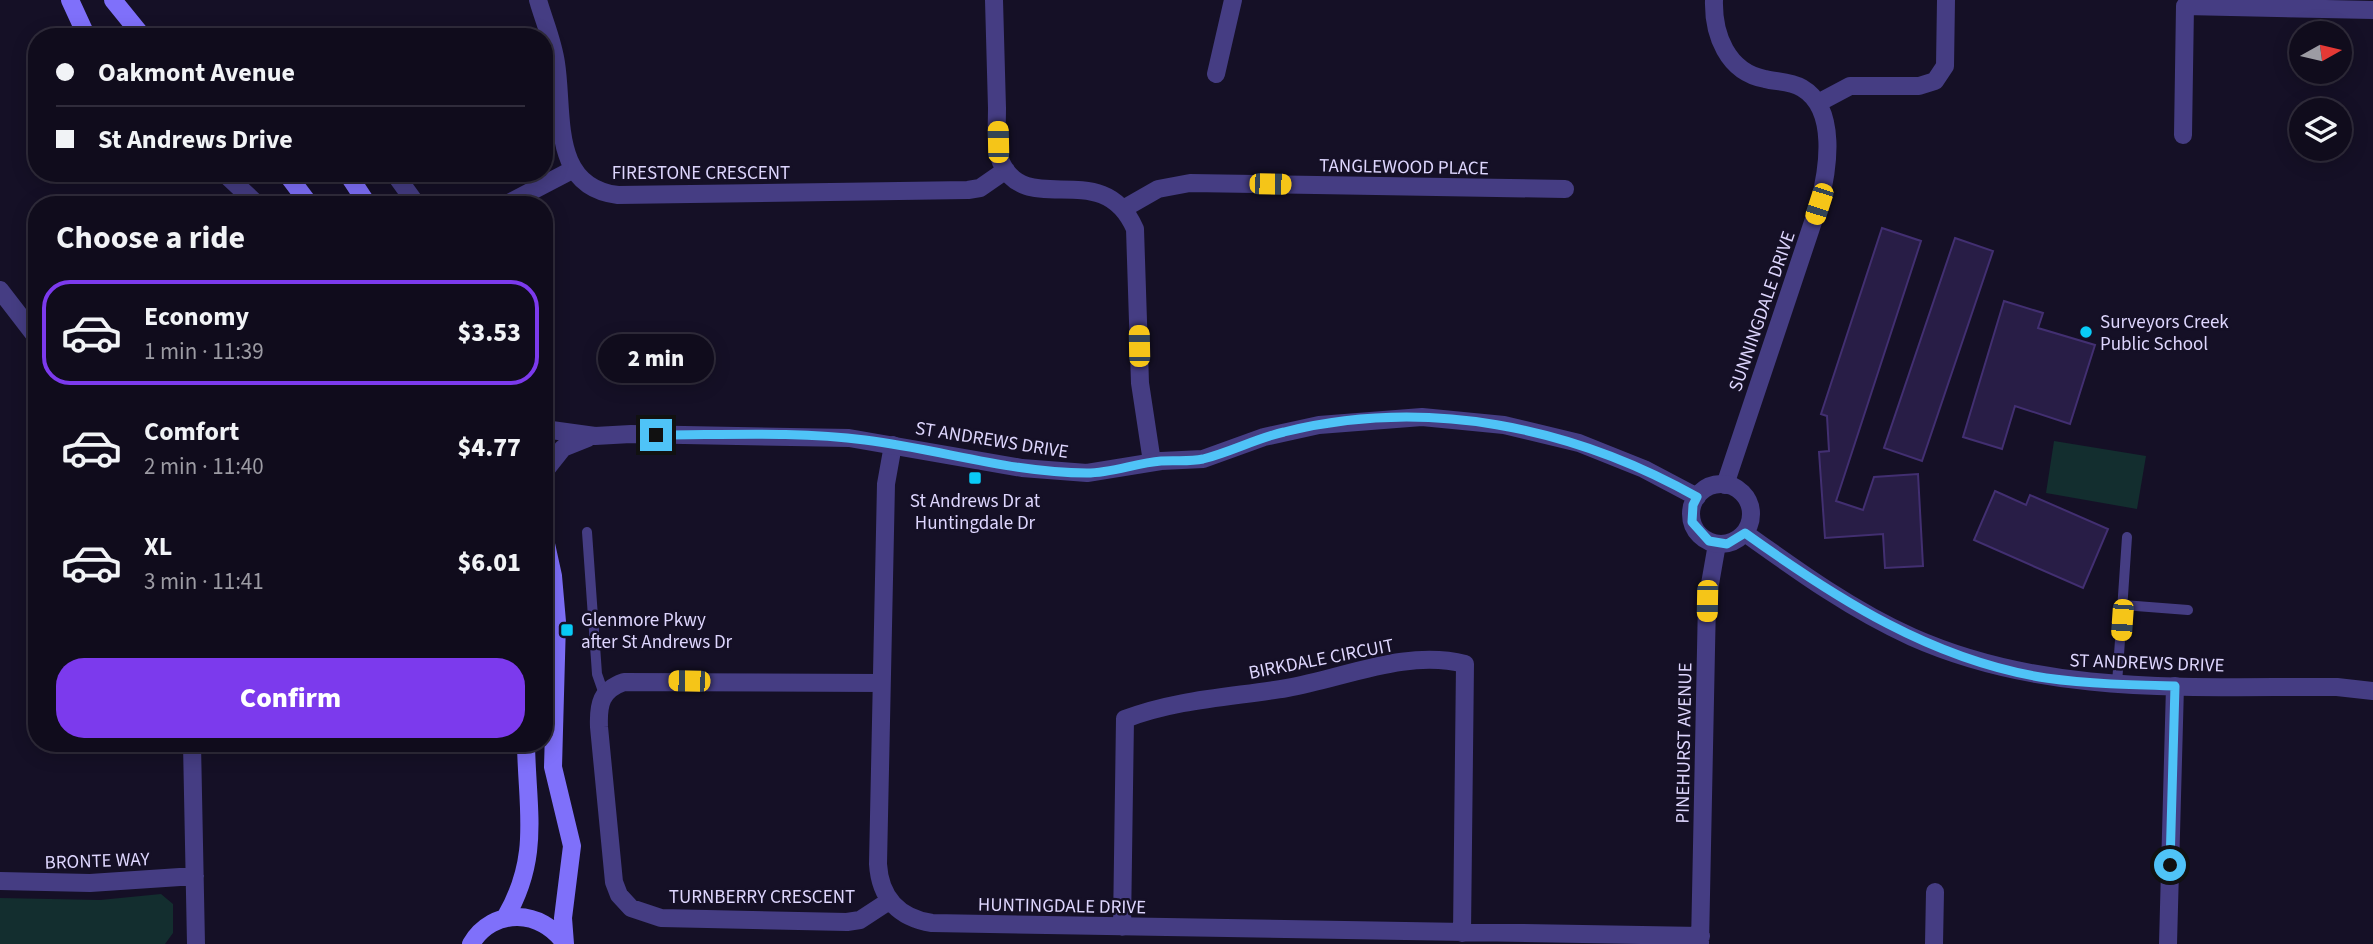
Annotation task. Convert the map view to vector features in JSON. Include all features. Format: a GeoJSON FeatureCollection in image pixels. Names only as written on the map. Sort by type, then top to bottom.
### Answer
{"type":"FeatureCollection","features":[{"type":"Feature","properties":{"kind":"main road"},"geometry":{"type":"LineString","coordinates":[[70,0],[83,28]]}},
{"type":"Feature","properties":{"kind":"main road"},"geometry":{"type":"LineString","coordinates":[[113,0],[136,28]]}},
{"type":"Feature","properties":{"kind":"main road"},"geometry":{"type":"LineString","coordinates":[[553,590],[557,614],[554,779],[572,846],[564,901],[565,944]]}},
{"type":"Feature","properties":{"kind":"main road"},"geometry":{"type":"LineString","coordinates":[[505,918],[521,888],[529,861],[526,752]]}},
{"type":"Feature","properties":{"kind":"main road"},"geometry":{"type":"LineString","coordinates":[[471,944],[482,930],[505,918],[535,919],[548,926],[565,944]]}},
{"type":"Feature","properties":{"kind":"street"},"geometry":{"type":"LineString","coordinates":[[538,0],[547,28]]}},
{"type":"Feature","properties":{"kind":"street"},"geometry":{"type":"LineString","coordinates":[[994,0],[998,142],[1006,170],[1019,183],[1036,189],[1092,191],[1108,196],[1123,209],[1137,240],[1140,383],[1152,462]]}},
{"type":"Feature","properties":{"kind":"street"},"geometry":{"type":"LineString","coordinates":[[1216,75],[1233,0]]}},
{"type":"Feature","properties":{"kind":"street"},"geometry":{"type":"LineString","coordinates":[[1714,0],[1719,40],[1735,63],[1760,78],[1799,86],[1818,103],[1850,86],[1928,84],[1947,73],[1947,0]]}},
{"type":"Feature","properties":{"kind":"street"},"geometry":{"type":"LineString","coordinates":[[2183,135],[2185,6],[2373,10]]}},
{"type":"Feature","properties":{"kind":"street"},"geometry":{"type":"LineString","coordinates":[[553,47],[566,152],[572,170],[553,180]]}},
{"type":"Feature","properties":{"kind":"street","name":"SUNNINGDALE DRIVE"},"geometry":{"type":"LineString","coordinates":[[1726,485],[1822,195],[1826,125],[1818,103]]}},
{"type":"Feature","properties":{"kind":"street","name":"FIRESTONE CRESCENT"},"geometry":{"type":"LineString","coordinates":[[572,170],[594,190],[618,195],[968,190],[980,187],[1006,170]]}},
{"type":"Feature","properties":{"kind":"street"},"geometry":{"type":"LineString","coordinates":[[233,182],[248,196]]}},
{"type":"Feature","properties":{"kind":"street"},"geometry":{"type":"LineString","coordinates":[[522,196],[549,182]]}},
{"type":"Feature","properties":{"kind":"street","name":"TANGLEWOOD PLACE"},"geometry":{"type":"LineString","coordinates":[[1123,209],[1158,189],[1190,183],[1564,189]]}},
{"type":"Feature","properties":{"kind":"street"},"geometry":{"type":"LineString","coordinates":[[0,290],[28,326]]}},
{"type":"Feature","properties":{"kind":"street","name":"ST ANDREWS DRIVE"},"geometry":{"type":"LineString","coordinates":[[553,430],[595,436],[631,434],[824,438],[893,445],[1001,465],[1068,473],[1105,472],[1152,462],[1203,459],[1264,437],[1319,425],[1379,418],[1450,419],[1517,427],[1578,443],[1644,469],[1697,497]]}},
{"type":"Feature","properties":{"kind":"street","name":"ST ANDREWS DRIVE"},"geometry":{"type":"LineString","coordinates":[[553,461],[563,448],[595,436]]}},
{"type":"Feature","properties":{"kind":"street"},"geometry":{"type":"LineString","coordinates":[[889,901],[882,887],[878,864],[886,484],[893,445]]}},
{"type":"Feature","properties":{"kind":"street"},"geometry":{"type":"LineString","coordinates":[[1726,485],[1741,492],[1747,499],[1751,516],[1745,533],[1727,544],[1717,544],[1702,537],[1692,522],[1693,505],[1697,497],[1709,487],[1726,485]]}},
{"type":"Feature","properties":{"kind":"street","name":"ST ANDREWS DRIVE"},"geometry":{"type":"LineString","coordinates":[[1745,533],[1850,604],[1932,645],[2019,672],[2117,684],[2337,687],[2373,691]]}},
{"type":"Feature","properties":{"kind":"street","name":"PINEHURST AVENUE"},"geometry":{"type":"LineString","coordinates":[[1700,940],[1707,601],[1717,544]]}},
{"type":"Feature","properties":{"kind":"street","name":"BIRKDALE CIRCUIT"},"geometry":{"type":"LineString","coordinates":[[1122,927],[1125,719],[1148,710],[1220,696],[1248,695],[1332,680],[1357,671],[1441,658],[1465,664],[1462,933]]}},
{"type":"Feature","properties":{"kind":"street"},"geometry":{"type":"LineString","coordinates":[[604,694],[613,686],[634,681],[881,683]]}},
{"type":"Feature","properties":{"kind":"street"},"geometry":{"type":"LineString","coordinates":[[2168,944],[2175,686]]}},
{"type":"Feature","properties":{"kind":"street","name":"TURNBERRY CRESCENT"},"geometry":{"type":"LineString","coordinates":[[604,694],[598,710],[614,882],[619,895],[631,908],[661,918],[847,922],[860,920],[889,901]]}},
{"type":"Feature","properties":{"kind":"street"},"geometry":{"type":"LineString","coordinates":[[192,752],[196,944]]}},
{"type":"Feature","properties":{"kind":"street","name":"BRONTE WAY"},"geometry":{"type":"LineString","coordinates":[[0,881],[90,883],[195,876]]}},
{"type":"Feature","properties":{"kind":"street"},"geometry":{"type":"LineString","coordinates":[[1934,944],[1935,892]]}},
{"type":"Feature","properties":{"kind":"street","name":"HUNTINGDALE DRIVE"},"geometry":{"type":"LineString","coordinates":[[889,901],[910,917],[932,923],[1700,940]]}},
{"type":"Feature","properties":{"kind":"lane"},"geometry":{"type":"LineString","coordinates":[[587,533],[597,674],[604,694]]}},
{"type":"Feature","properties":{"kind":"lane"},"geometry":{"type":"LineString","coordinates":[[2117,684],[2127,537]]}},
{"type":"Feature","properties":{"kind":"lane"},"geometry":{"type":"LineString","coordinates":[[2123,605],[2188,610]]}},
{"type":"Feature","properties":{"kind":"green space"},"geometry":{"type":"Polygon","coordinates":[[[2054,441],[2146,456],[2137,509],[2046,493],[2054,441]]]}},
{"type":"Feature","properties":{"kind":"green space"},"geometry":{"type":"Polygon","coordinates":[[[161,894],[173,904],[173,933],[165,944],[0,944],[0,898],[100,900],[161,894]]]}},
{"type":"Feature","properties":{"kind":"building"},"geometry":{"type":"Polygon","coordinates":[[[1882,228],[1921,241],[1836,501],[1863,510],[1874,477],[1918,474],[1923,566],[1885,568],[1883,534],[1825,538],[1819,452],[1829,451],[1827,416],[1821,414],[1882,228]]]}},
{"type":"Feature","properties":{"kind":"building"},"geometry":{"type":"Polygon","coordinates":[[[1955,238],[1993,251],[1922,461],[1884,448],[1955,238]]]}},
{"type":"Feature","properties":{"kind":"building"},"geometry":{"type":"Polygon","coordinates":[[[2004,301],[2043,313],[2038,328],[2095,345],[2070,424],[2015,406],[2002,449],[1963,437],[2004,301]]]}},
{"type":"Feature","properties":{"kind":"building"},"geometry":{"type":"Polygon","coordinates":[[[1995,491],[2026,505],[2030,495],[2108,529],[2083,588],[1974,540],[1995,491]]]}},
{"type":"Feature","properties":{"kind":"place","name":"Surveyors Creek Public School"},"geometry":{"type":"Point","coordinates":[2086,332]}},
{"type":"Feature","properties":{"kind":"place","name":"St Andrews Dr at Huntingdale Dr"},"geometry":{"type":"Point","coordinates":[975,478]}},
{"type":"Feature","properties":{"kind":"place","name":"Glenmore Pkwy after St Andrews Dr"},"geometry":{"type":"Point","coordinates":[567,630]}},
{"type":"Feature","properties":{"kind":"route"},"geometry":{"type":"LineString","coordinates":[[656,435],[849,438],[1022,468],[1087,473],[1161,461],[1203,459],[1285,431],[1379,418],[1422,417],[1504,425],[1578,443],[1644,469],[1697,497],[1693,505],[1692,522],[1702,537],[1709,541],[1727,544],[1745,533],[1850,604],[1932,645],[1995,666],[2044,677],[2093,684],[2175,686],[2170,865]]}}]}
